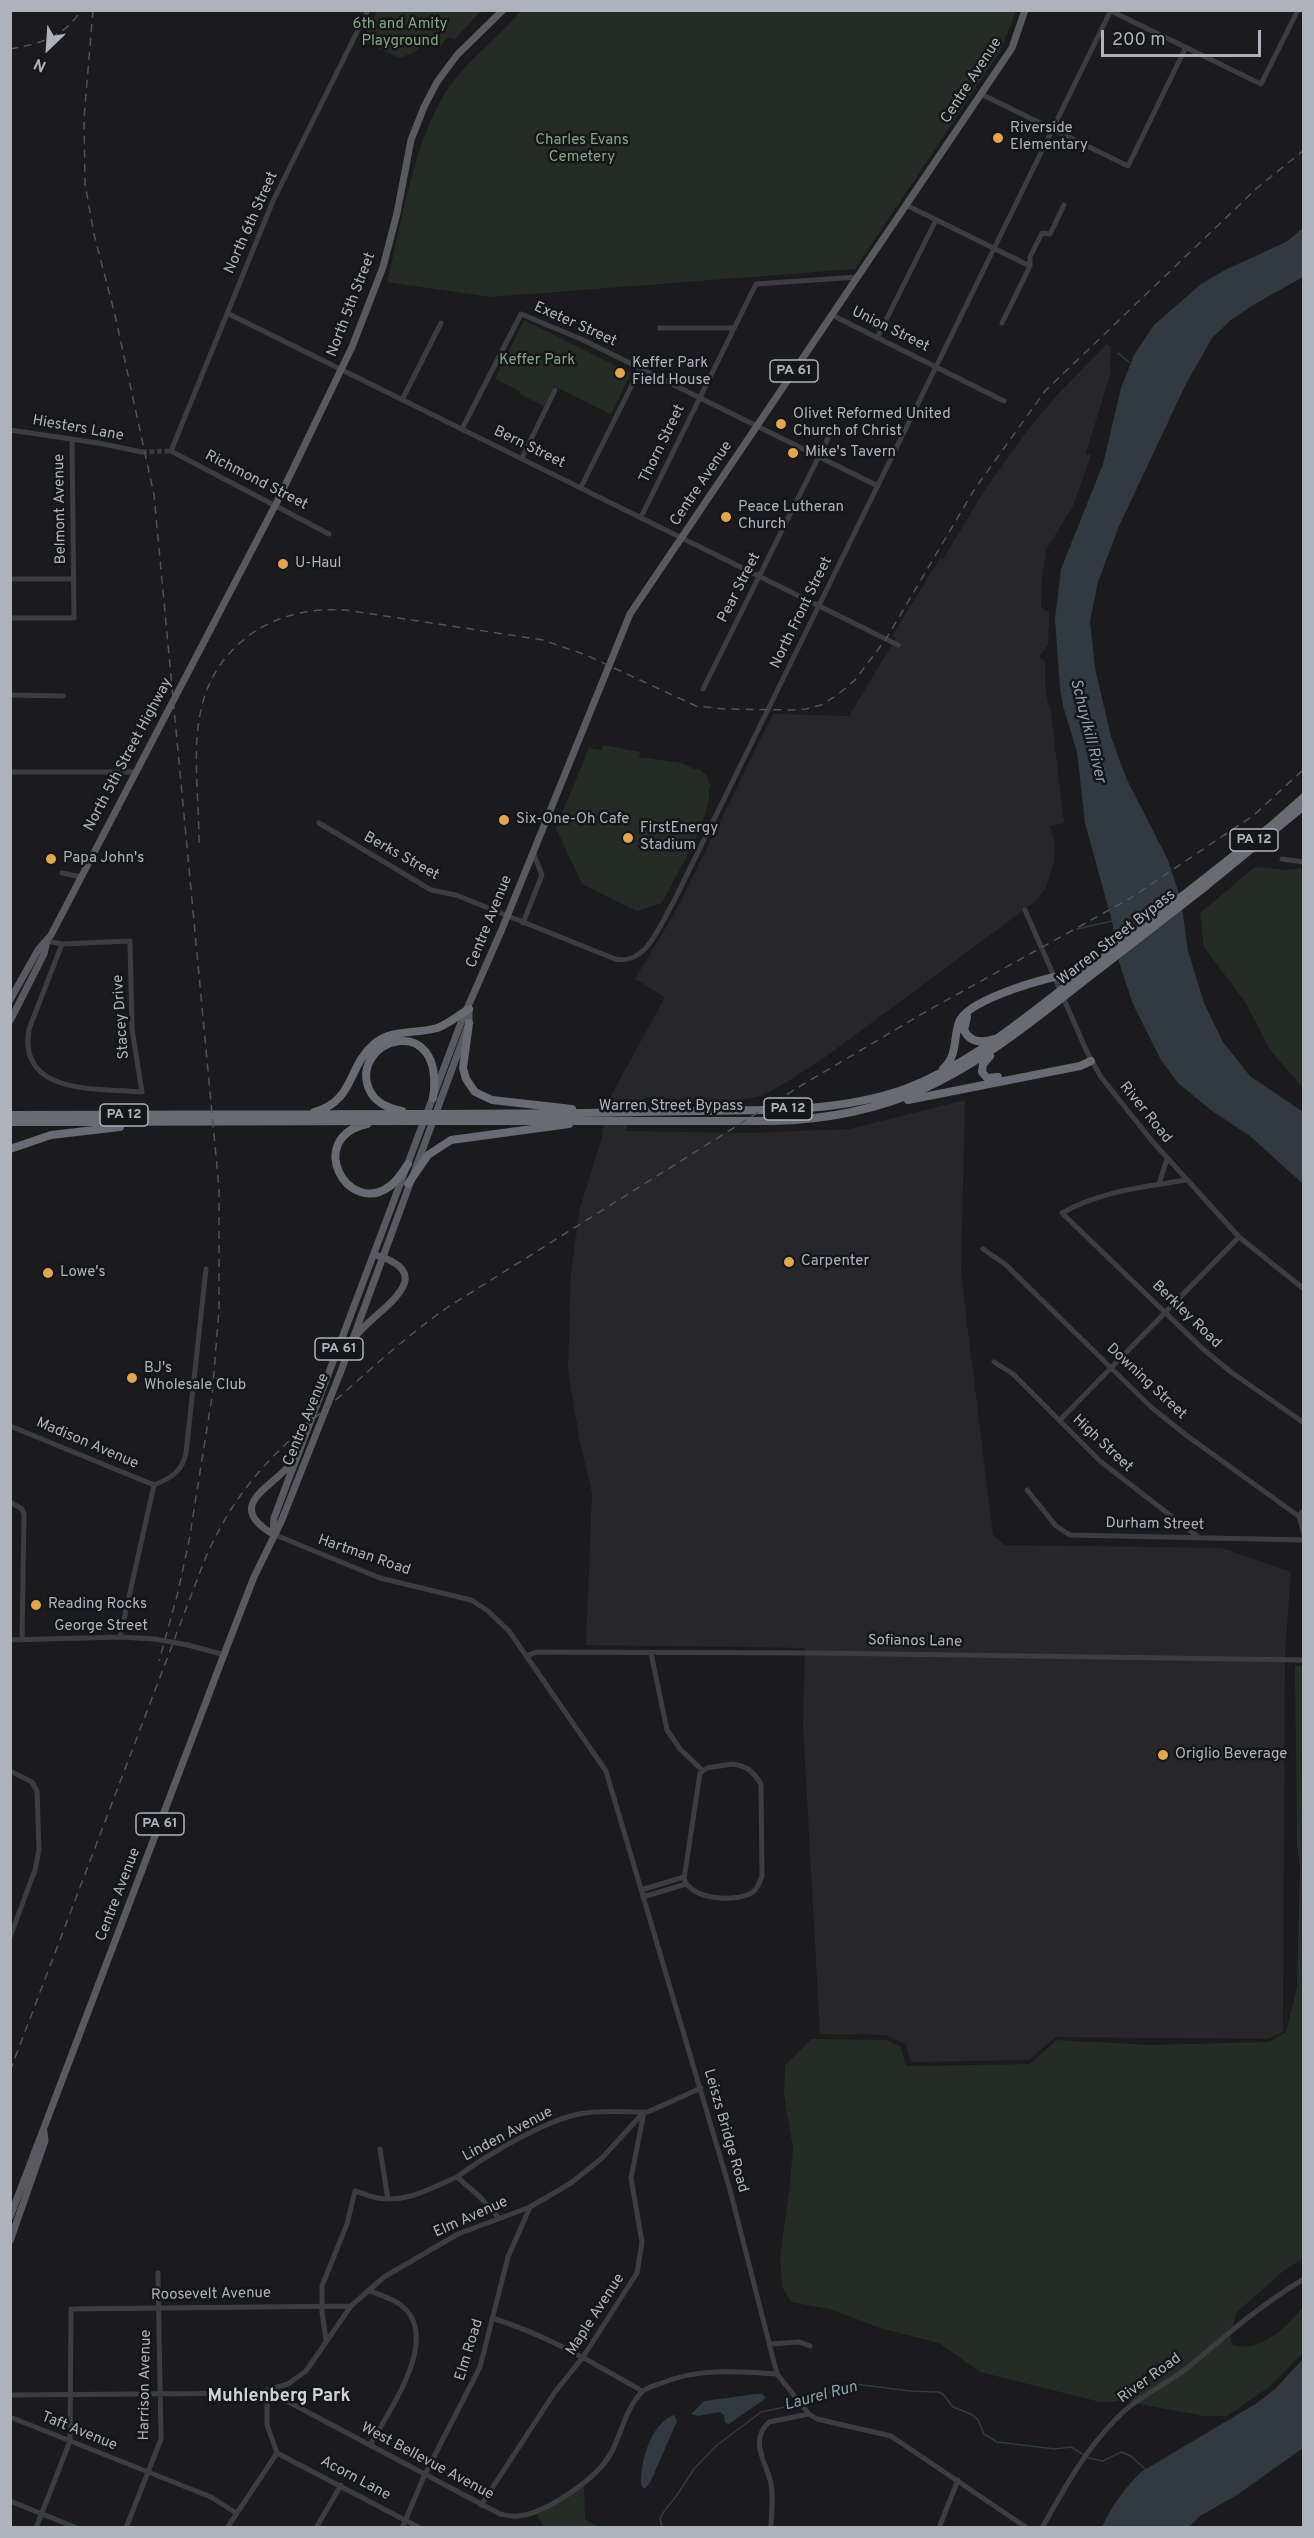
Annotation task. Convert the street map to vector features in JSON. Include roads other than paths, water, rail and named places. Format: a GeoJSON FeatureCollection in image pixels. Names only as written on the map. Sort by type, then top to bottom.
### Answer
{"type":"FeatureCollection","features":[{"type":"Feature","properties":{"kind":"highway","name":"Warren Street Bypass"},"geometry":{"type":"LineString","coordinates":[[1204,883],[1304,797]]}},
{"type":"Feature","properties":{"kind":"highway","name":"Warren Street Bypass"},"geometry":{"type":"LineString","coordinates":[[10,1115],[306,1114],[419,1118],[638,1116],[833,1106],[890,1094],[930,1078],[970,1058],[1052,1001],[1304,806]]}},
{"type":"Feature","properties":{"kind":"highway"},"geometry":{"type":"LineString","coordinates":[[1006,1033],[989,1041],[976,1041],[967,1035],[964,1023],[975,1010],[1054,977]]}},
{"type":"Feature","properties":{"kind":"highway"},"geometry":{"type":"LineString","coordinates":[[930,1078],[943,1069],[952,1058],[959,1023],[968,1009],[1054,977]]}},
{"type":"Feature","properties":{"kind":"highway","name":"Warren Street Bypass"},"geometry":{"type":"LineString","coordinates":[[638,1116],[796,1120],[878,1106],[948,1078],[999,1047],[1052,1001]]}},
{"type":"Feature","properties":{"kind":"highway"},"geometry":{"type":"LineString","coordinates":[[306,1114],[325,1108],[338,1100],[366,1053],[377,1041],[392,1035],[440,1027],[469,1009]]}},
{"type":"Feature","properties":{"kind":"highway"},"geometry":{"type":"LineString","coordinates":[[469,1023],[463,1068],[468,1084],[478,1094],[492,1100],[592,1117]]}},
{"type":"Feature","properties":{"kind":"highway"},"geometry":{"type":"LineString","coordinates":[[419,1118],[387,1107],[374,1097],[369,1088],[367,1076],[368,1066],[375,1054],[384,1046],[397,1042],[410,1043],[422,1049],[434,1065],[433,1098]]}},
{"type":"Feature","properties":{"kind":"highway"},"geometry":{"type":"LineString","coordinates":[[999,1047],[982,1066],[982,1072],[987,1078],[1091,1061]]}},
{"type":"Feature","properties":{"kind":"highway"},"geometry":{"type":"LineString","coordinates":[[878,1106],[1080,1066],[1091,1061]]}},
{"type":"Feature","properties":{"kind":"highway"},"geometry":{"type":"LineString","coordinates":[[408,1184],[428,1155],[451,1140],[549,1128],[592,1117]]}},
{"type":"Feature","properties":{"kind":"highway","name":"Warren Street Bypass"},"geometry":{"type":"LineString","coordinates":[[10,1122],[381,1121],[419,1118]]}},
{"type":"Feature","properties":{"kind":"highway"},"geometry":{"type":"LineString","coordinates":[[381,1121],[355,1128],[341,1140],[335,1157],[341,1178],[355,1190],[377,1192],[390,1185],[408,1164]]}},
{"type":"Feature","properties":{"kind":"highway"},"geometry":{"type":"LineString","coordinates":[[10,1149],[64,1133],[174,1122]]}},
{"type":"Feature","properties":{"kind":"main road","name":"North 5th Street"},"geometry":{"type":"LineString","coordinates":[[219,614],[276,505],[362,324],[383,267],[397,213],[411,140],[423,107],[437,82],[457,55],[503,10]]}},
{"type":"Feature","properties":{"kind":"main road","name":"Centre Avenue"},"geometry":{"type":"LineString","coordinates":[[10,2217],[225,1655],[351,1343],[408,1164],[433,1098],[630,614],[1012,48],[1024,10]]}},
{"type":"Feature","properties":{"kind":"main road","name":"North 5th Street Highway"},"geometry":{"type":"LineString","coordinates":[[10,1021],[44,954],[47,941],[219,614]]}},
{"type":"Feature","properties":{"kind":"main road","name":"North 5th Street Highway"},"geometry":{"type":"LineString","coordinates":[[10,1000],[38,950],[47,941]]}},
{"type":"Feature","properties":{"kind":"main road","name":"Centre Avenue"},"geometry":{"type":"LineString","coordinates":[[273,1534],[274,1518],[300,1449],[408,1184],[469,1023],[469,1009]]}},
{"type":"Feature","properties":{"kind":"main road"},"geometry":{"type":"LineString","coordinates":[[351,1343],[365,1323],[396,1298],[403,1288],[402,1269],[393,1261],[378,1256]]}},
{"type":"Feature","properties":{"kind":"main road"},"geometry":{"type":"LineString","coordinates":[[273,1534],[260,1527],[254,1519],[254,1501],[262,1490],[288,1468],[300,1449]]}},
{"type":"Feature","properties":{"kind":"main road","name":"Centre Avenue"},"geometry":{"type":"LineString","coordinates":[[10,2241],[45,2141],[44,2132]]}},
{"type":"Feature","properties":{"kind":"street","name":"North 6th Street"},"geometry":{"type":"LineString","coordinates":[[171,451],[274,199],[368,10]]}},
{"type":"Feature","properties":{"kind":"street"},"geometry":{"type":"LineString","coordinates":[[1111,10],[1261,84],[1298,10]]}},
{"type":"Feature","properties":{"kind":"street","name":"North Front Street"},"geometry":{"type":"LineString","coordinates":[[631,960],[645,950],[674,901],[1111,10]]}},
{"type":"Feature","properties":{"kind":"street"},"geometry":{"type":"LineString","coordinates":[[981,94],[1128,166],[1186,47]]}},
{"type":"Feature","properties":{"kind":"street"},"geometry":{"type":"LineString","coordinates":[[906,205],[1030,266]]}},
{"type":"Feature","properties":{"kind":"street"},"geometry":{"type":"LineString","coordinates":[[1002,323],[1030,266],[1030,257],[1042,233],[1050,234],[1064,205]]}},
{"type":"Feature","properties":{"kind":"street"},"geometry":{"type":"LineString","coordinates":[[877,338],[936,220]]}},
{"type":"Feature","properties":{"kind":"street","name":"Thorn Street"},"geometry":{"type":"LineString","coordinates":[[640,517],[756,284],[858,277]]}},
{"type":"Feature","properties":{"kind":"street","name":"Bern Street"},"geometry":{"type":"LineString","coordinates":[[227,313],[898,645]]}},
{"type":"Feature","properties":{"kind":"street","name":"Exeter Street"},"geometry":{"type":"LineString","coordinates":[[462,429],[521,314],[640,369],[878,486]]}},
{"type":"Feature","properties":{"kind":"street","name":"Union Street"},"geometry":{"type":"LineString","coordinates":[[832,315],[1004,401]]}},
{"type":"Feature","properties":{"kind":"street"},"geometry":{"type":"LineString","coordinates":[[402,400],[441,323]]}},
{"type":"Feature","properties":{"kind":"street"},"geometry":{"type":"LineString","coordinates":[[660,328],[734,328]]}},
{"type":"Feature","properties":{"kind":"street"},"geometry":{"type":"LineString","coordinates":[[581,488],[640,369]]}},
{"type":"Feature","properties":{"kind":"street"},"geometry":{"type":"LineString","coordinates":[[522,458],[555,390]]}},
{"type":"Feature","properties":{"kind":"street","name":"Hiesters Lane"},"geometry":{"type":"LineString","coordinates":[[10,430],[142,452]]}},
{"type":"Feature","properties":{"kind":"street","name":"Pear Street"},"geometry":{"type":"LineString","coordinates":[[703,689],[830,434]]}},
{"type":"Feature","properties":{"kind":"street","name":"Belmont Avenue"},"geometry":{"type":"LineString","coordinates":[[10,618],[74,618],[72,439]]}},
{"type":"Feature","properties":{"kind":"street","name":"Richmond Street"},"geometry":{"type":"LineString","coordinates":[[171,451],[329,534]]}},
{"type":"Feature","properties":{"kind":"street"},"geometry":{"type":"LineString","coordinates":[[10,579],[74,579]]}},
{"type":"Feature","properties":{"kind":"street"},"geometry":{"type":"LineString","coordinates":[[10,695],[63,696]]}},
{"type":"Feature","properties":{"kind":"street"},"geometry":{"type":"LineString","coordinates":[[10,772],[135,772]]}},
{"type":"Feature","properties":{"kind":"street","name":"Berks Street"},"geometry":{"type":"LineString","coordinates":[[319,824],[431,890],[456,895],[615,959],[631,960]]}},
{"type":"Feature","properties":{"kind":"street"},"geometry":{"type":"LineString","coordinates":[[523,923],[542,875],[533,852]]}},
{"type":"Feature","properties":{"kind":"street"},"geometry":{"type":"LineString","coordinates":[[1282,859],[1304,862]]}},
{"type":"Feature","properties":{"kind":"street"},"geometry":{"type":"LineString","coordinates":[[62,873],[81,877]]}},
{"type":"Feature","properties":{"kind":"street","name":"River Road"},"geometry":{"type":"LineString","coordinates":[[1025,910],[1091,1061],[1108,1087],[1167,1159],[1239,1238],[1304,1289]]}},
{"type":"Feature","properties":{"kind":"street","name":"Stacey Drive"},"geometry":{"type":"LineString","coordinates":[[130,940],[131,1023],[142,1092],[57,1083],[44,1075],[31,1058],[28,1044],[29,1029],[62,944],[130,940]]}},
{"type":"Feature","properties":{"kind":"street"},"geometry":{"type":"LineString","coordinates":[[47,941],[62,944]]}},
{"type":"Feature","properties":{"kind":"street"},"geometry":{"type":"LineString","coordinates":[[1167,1159],[1159,1184],[1186,1180]]}},
{"type":"Feature","properties":{"kind":"street","name":"Berkley Road"},"geometry":{"type":"LineString","coordinates":[[1159,1184],[1107,1193],[1081,1202],[1062,1213],[1224,1366],[1304,1424]]}},
{"type":"Feature","properties":{"kind":"street"},"geometry":{"type":"LineString","coordinates":[[1060,1420],[1239,1238]]}},
{"type":"Feature","properties":{"kind":"street","name":"Downing Street"},"geometry":{"type":"LineString","coordinates":[[984,1249],[1005,1264],[1151,1407],[1179,1430],[1301,1518]]}},
{"type":"Feature","properties":{"kind":"street"},"geometry":{"type":"LineString","coordinates":[[120,1637],[154,1485],[177,1473],[186,1454],[206,1269]]}},
{"type":"Feature","properties":{"kind":"street","name":"High Street"},"geometry":{"type":"LineString","coordinates":[[994,1362],[1013,1374],[1113,1472],[1198,1537]]}},
{"type":"Feature","properties":{"kind":"street","name":"Madison Avenue"},"geometry":{"type":"LineString","coordinates":[[10,1426],[154,1485]]}},
{"type":"Feature","properties":{"kind":"street","name":"Durham Street"},"geometry":{"type":"LineString","coordinates":[[1027,1490],[1056,1526],[1070,1535],[1304,1540]]}},
{"type":"Feature","properties":{"kind":"street"},"geometry":{"type":"LineString","coordinates":[[10,1502],[22,1509],[24,1514],[22,1640]]}},
{"type":"Feature","properties":{"kind":"street"},"geometry":{"type":"LineString","coordinates":[[1304,1510],[1301,1518],[1304,1534]]}},
{"type":"Feature","properties":{"kind":"street","name":"Hartman Road"},"geometry":{"type":"LineString","coordinates":[[273,1534],[380,1578],[471,1600],[488,1611],[509,1631]]}},
{"type":"Feature","properties":{"kind":"street","name":"Leiszs Bridge Road"},"geometry":{"type":"LineString","coordinates":[[509,1631],[606,1771],[701,2088],[777,2374],[809,2414]]}},
{"type":"Feature","properties":{"kind":"street","name":"George Street"},"geometry":{"type":"LineString","coordinates":[[10,1640],[120,1637],[155,1639],[225,1655]]}},
{"type":"Feature","properties":{"kind":"street","name":"Sofianos Lane"},"geometry":{"type":"LineString","coordinates":[[526,1656],[537,1652],[1304,1660]]}},
{"type":"Feature","properties":{"kind":"street"},"geometry":{"type":"LineString","coordinates":[[651,1653],[667,1730],[680,1749],[703,1771]]}},
{"type":"Feature","properties":{"kind":"street"},"geometry":{"type":"LineString","coordinates":[[732,1764],[743,1765],[754,1772],[761,1784],[762,1876],[759,1886],[743,1897],[709,1897],[698,1894],[686,1884],[684,1876],[696,1809],[697,1782],[703,1771],[732,1764]]}},
{"type":"Feature","properties":{"kind":"street"},"geometry":{"type":"LineString","coordinates":[[10,1771],[32,1782],[38,1791],[39,1839],[38,1860],[10,1937]]}},
{"type":"Feature","properties":{"kind":"street"},"geometry":{"type":"LineString","coordinates":[[641,1890],[684,1876]]}},
{"type":"Feature","properties":{"kind":"street"},"geometry":{"type":"LineString","coordinates":[[643,1897],[686,1884]]}},
{"type":"Feature","properties":{"kind":"street","name":"Elm Avenue"},"geometry":{"type":"LineString","coordinates":[[267,2392],[300,2376],[313,2362],[351,2306],[396,2269],[448,2239],[530,2206],[571,2183],[592,2167],[644,2112],[701,2088]]}},
{"type":"Feature","properties":{"kind":"street","name":"Linden Avenue"},"geometry":{"type":"LineString","coordinates":[[388,2199],[422,2193],[457,2177],[559,2119],[594,2112],[644,2112]]}},
{"type":"Feature","properties":{"kind":"street","name":"Maple Avenue"},"geometry":{"type":"LineString","coordinates":[[481,2505],[555,2392],[583,2357],[630,2285],[640,2260],[641,2236],[631,2178],[644,2112]]}},
{"type":"Feature","properties":{"kind":"street"},"geometry":{"type":"LineString","coordinates":[[326,2340],[321,2291],[325,2275],[347,2224],[355,2192],[388,2199],[380,2149]]}},
{"type":"Feature","properties":{"kind":"street","name":"Linden Avenue"},"geometry":{"type":"LineString","coordinates":[[457,2177],[486,2202],[498,2217]]}},
{"type":"Feature","properties":{"kind":"street","name":"Elm Road"},"geometry":{"type":"LineString","coordinates":[[402,2528],[425,2474],[474,2383],[483,2357],[508,2257],[530,2206]]}},
{"type":"Feature","properties":{"kind":"street","name":"Harrison Avenue"},"geometry":{"type":"LineString","coordinates":[[126,2528],[161,2439],[158,2273]]}},
{"type":"Feature","properties":{"kind":"street","name":"River Road"},"geometry":{"type":"LineString","coordinates":[[1042,2528],[1077,2466],[1117,2418],[1189,2367],[1234,2326],[1268,2300],[1304,2279]]}},
{"type":"Feature","properties":{"kind":"street"},"geometry":{"type":"LineString","coordinates":[[368,2290],[397,2302],[406,2309],[414,2322],[417,2341],[410,2370],[370,2445]]}},
{"type":"Feature","properties":{"kind":"street","name":"Roosevelt Avenue"},"geometry":{"type":"LineString","coordinates":[[71,2394],[71,2309],[351,2306]]}},
{"type":"Feature","properties":{"kind":"street"},"geometry":{"type":"LineString","coordinates":[[492,2318],[539,2334],[642,2391],[666,2381],[690,2375],[728,2370],[777,2374]]}},
{"type":"Feature","properties":{"kind":"street"},"geometry":{"type":"LineString","coordinates":[[770,2344],[800,2342],[810,2346]]}},
{"type":"Feature","properties":{"kind":"street","name":"West Bellevue Avenue"},"geometry":{"type":"LineString","coordinates":[[10,2395],[267,2392],[481,2505],[511,2517],[526,2515],[584,2484],[600,2470],[611,2454],[629,2412],[642,2391]]}},
{"type":"Feature","properties":{"kind":"street"},"geometry":{"type":"LineString","coordinates":[[227,2528],[278,2453],[267,2425],[267,2392]]}},
{"type":"Feature","properties":{"kind":"street"},"geometry":{"type":"LineString","coordinates":[[36,2528],[70,2441],[71,2394]]}},
{"type":"Feature","properties":{"kind":"street"},"geometry":{"type":"LineString","coordinates":[[771,2528],[771,2483],[759,2449],[759,2436],[769,2422],[809,2414],[825,2422],[891,2436],[1028,2528]]}},
{"type":"Feature","properties":{"kind":"street","name":"Taft Avenue"},"geometry":{"type":"LineString","coordinates":[[10,2417],[211,2497],[236,2513]]}},
{"type":"Feature","properties":{"kind":"street","name":"Acorn Lane"},"geometry":{"type":"LineString","coordinates":[[278,2453],[420,2528]]}},
{"type":"Feature","properties":{"kind":"street"},"geometry":{"type":"LineString","coordinates":[[939,2528],[958,2480]]}},
{"type":"Feature","properties":{"kind":"street"},"geometry":{"type":"LineString","coordinates":[[316,2528],[341,2485]]}},
{"type":"Feature","properties":{"kind":"street"},"geometry":{"type":"LineString","coordinates":[[10,2500],[77,2528]]}},
{"type":"Feature","properties":{"kind":"water","name":"Schuylkill River"},"geometry":{"type":"Polygon","coordinates":[[[1303,228],[1303,277],[1231,320],[1212,338],[1186,384],[1119,526],[1098,582],[1090,621],[1095,668],[1111,737],[1127,780],[1168,860],[1181,900],[1188,951],[1204,1003],[1223,1042],[1250,1076],[1303,1112],[1303,1184],[1250,1136],[1212,1111],[1178,1083],[1161,1060],[1133,1004],[1119,962],[1112,921],[1085,823],[1077,752],[1060,688],[1055,620],[1061,569],[1103,464],[1121,388],[1134,355],[1154,325],[1201,284],[1227,269],[1286,242],[1303,228]]]}},
{"type":"Feature","properties":{"kind":"water"},"geometry":{"type":"Polygon","coordinates":[[[1303,2359],[1303,2448],[1237,2495],[1200,2516],[1189,2527],[1102,2527],[1119,2498],[1141,2472],[1257,2403],[1276,2388],[1303,2359]]]}},
{"type":"Feature","properties":{"kind":"water"},"geometry":{"type":"Polygon","coordinates":[[[762,2394],[766,2398],[729,2424],[725,2423],[724,2415],[720,2412],[698,2416],[691,2414],[704,2401],[762,2394]]]}},
{"type":"Feature","properties":{"kind":"water"},"geometry":{"type":"Polygon","coordinates":[[[674,2415],[677,2421],[650,2483],[644,2489],[641,2484],[641,2475],[648,2444],[659,2426],[674,2415]]]}},
{"type":"Feature","properties":{"kind":"waterway"},"geometry":{"type":"LineString","coordinates":[[1118,353],[1129,362]]}},
{"type":"Feature","properties":{"kind":"waterway"},"geometry":{"type":"LineString","coordinates":[[1077,929],[1112,921]]}},
{"type":"Feature","properties":{"kind":"waterway","name":"Laurel Run"},"geometry":{"type":"LineString","coordinates":[[804,2403],[847,2385],[855,2384],[938,2392],[943,2394],[953,2407],[973,2415],[978,2420],[984,2434],[997,2442],[1055,2449],[1071,2447],[1084,2455]]}},
{"type":"Feature","properties":{"kind":"waterway","name":"Laurel Run"},"geometry":{"type":"LineString","coordinates":[[662,2528],[660,2518],[665,2510],[694,2469],[716,2446],[761,2412],[799,2404]]}},
{"type":"Feature","properties":{"kind":"waterway","name":"Laurel Run"},"geometry":{"type":"LineString","coordinates":[[1088,2458],[1103,2461],[1121,2452],[1131,2456],[1146,2470]]}},
{"type":"Feature","properties":{"kind":"tunnel"},"geometry":{"type":"LineString","coordinates":[[142,452],[171,451]]}},
{"type":"Feature","properties":{"kind":"railway"},"geometry":{"type":"LineString","coordinates":[[10,49],[50,38],[67,27],[81,10]]}},
{"type":"Feature","properties":{"kind":"railway"},"geometry":{"type":"LineString","coordinates":[[93,10],[84,118],[85,184],[94,234],[115,315],[154,495],[219,1188],[219,1309],[212,1397],[189,1541],[159,1661]]}},
{"type":"Feature","properties":{"kind":"railway"},"geometry":{"type":"LineString","coordinates":[[199,843],[196,756],[198,728],[203,701],[213,676],[230,653],[254,632],[298,613],[346,610],[543,640],[586,655],[696,706],[725,709],[806,709],[821,705],[836,696],[855,680],[886,639],[974,490],[1045,391],[1257,188],[1304,150]]}},
{"type":"Feature","properties":{"kind":"railway"},"geometry":{"type":"LineString","coordinates":[[10,2071],[205,1559],[218,1531],[233,1507],[264,1466],[301,1430],[395,1348],[448,1307],[802,1085],[927,1011],[1129,899],[1254,815],[1304,769]]}},
{"type":"Feature","properties":{"kind":"place","name":"Riverside Elementary"},"geometry":{"type":"Point","coordinates":[998,138]}},
{"type":"Feature","properties":{"kind":"place","name":"Keffer Park Field House"},"geometry":{"type":"Point","coordinates":[620,373]}},
{"type":"Feature","properties":{"kind":"place","name":"Olivet Reformed United Church of Christ"},"geometry":{"type":"Point","coordinates":[781,424]}},
{"type":"Feature","properties":{"kind":"place","name":"Mike's Tavern"},"geometry":{"type":"Point","coordinates":[793,453]}},
{"type":"Feature","properties":{"kind":"place","name":"Peace Lutheran Church"},"geometry":{"type":"Point","coordinates":[726,517]}},
{"type":"Feature","properties":{"kind":"place","name":"U-Haul"},"geometry":{"type":"Point","coordinates":[283,564]}},
{"type":"Feature","properties":{"kind":"place","name":"Six-One-Oh Cafe"},"geometry":{"type":"Point","coordinates":[504,820]}},
{"type":"Feature","properties":{"kind":"place","name":"FirstEnergy Stadium"},"geometry":{"type":"Point","coordinates":[628,838]}},
{"type":"Feature","properties":{"kind":"place","name":"Papa John's"},"geometry":{"type":"Point","coordinates":[51,859]}},
{"type":"Feature","properties":{"kind":"place","name":"Carpenter"},"geometry":{"type":"Point","coordinates":[789,1262]}},
{"type":"Feature","properties":{"kind":"place","name":"Lowe's"},"geometry":{"type":"Point","coordinates":[48,1273]}},
{"type":"Feature","properties":{"kind":"place","name":"BJ's Wholesale Club"},"geometry":{"type":"Point","coordinates":[132,1378]}},
{"type":"Feature","properties":{"kind":"place","name":"Reading Rocks"},"geometry":{"type":"Point","coordinates":[36,1605]}},
{"type":"Feature","properties":{"kind":"place","name":"Origlio Beverage"},"geometry":{"type":"Point","coordinates":[1163,1755]}},
{"type":"Feature","properties":{"kind":"district","name":"Muhlenberg Park"},"geometry":{"type":"Point","coordinates":[279,2397]}},
{"type":"Feature","properties":{"kind":"park label","name":"6th and Amity Playground"},"geometry":{"type":"Point","coordinates":[400,34]}},
{"type":"Feature","properties":{"kind":"park label","name":"Charles Evans Cemetery"},"geometry":{"type":"Point","coordinates":[582,150]}},
{"type":"Feature","properties":{"kind":"park label","name":"Keffer Park"},"geometry":{"type":"Point","coordinates":[537,361]}}]}
